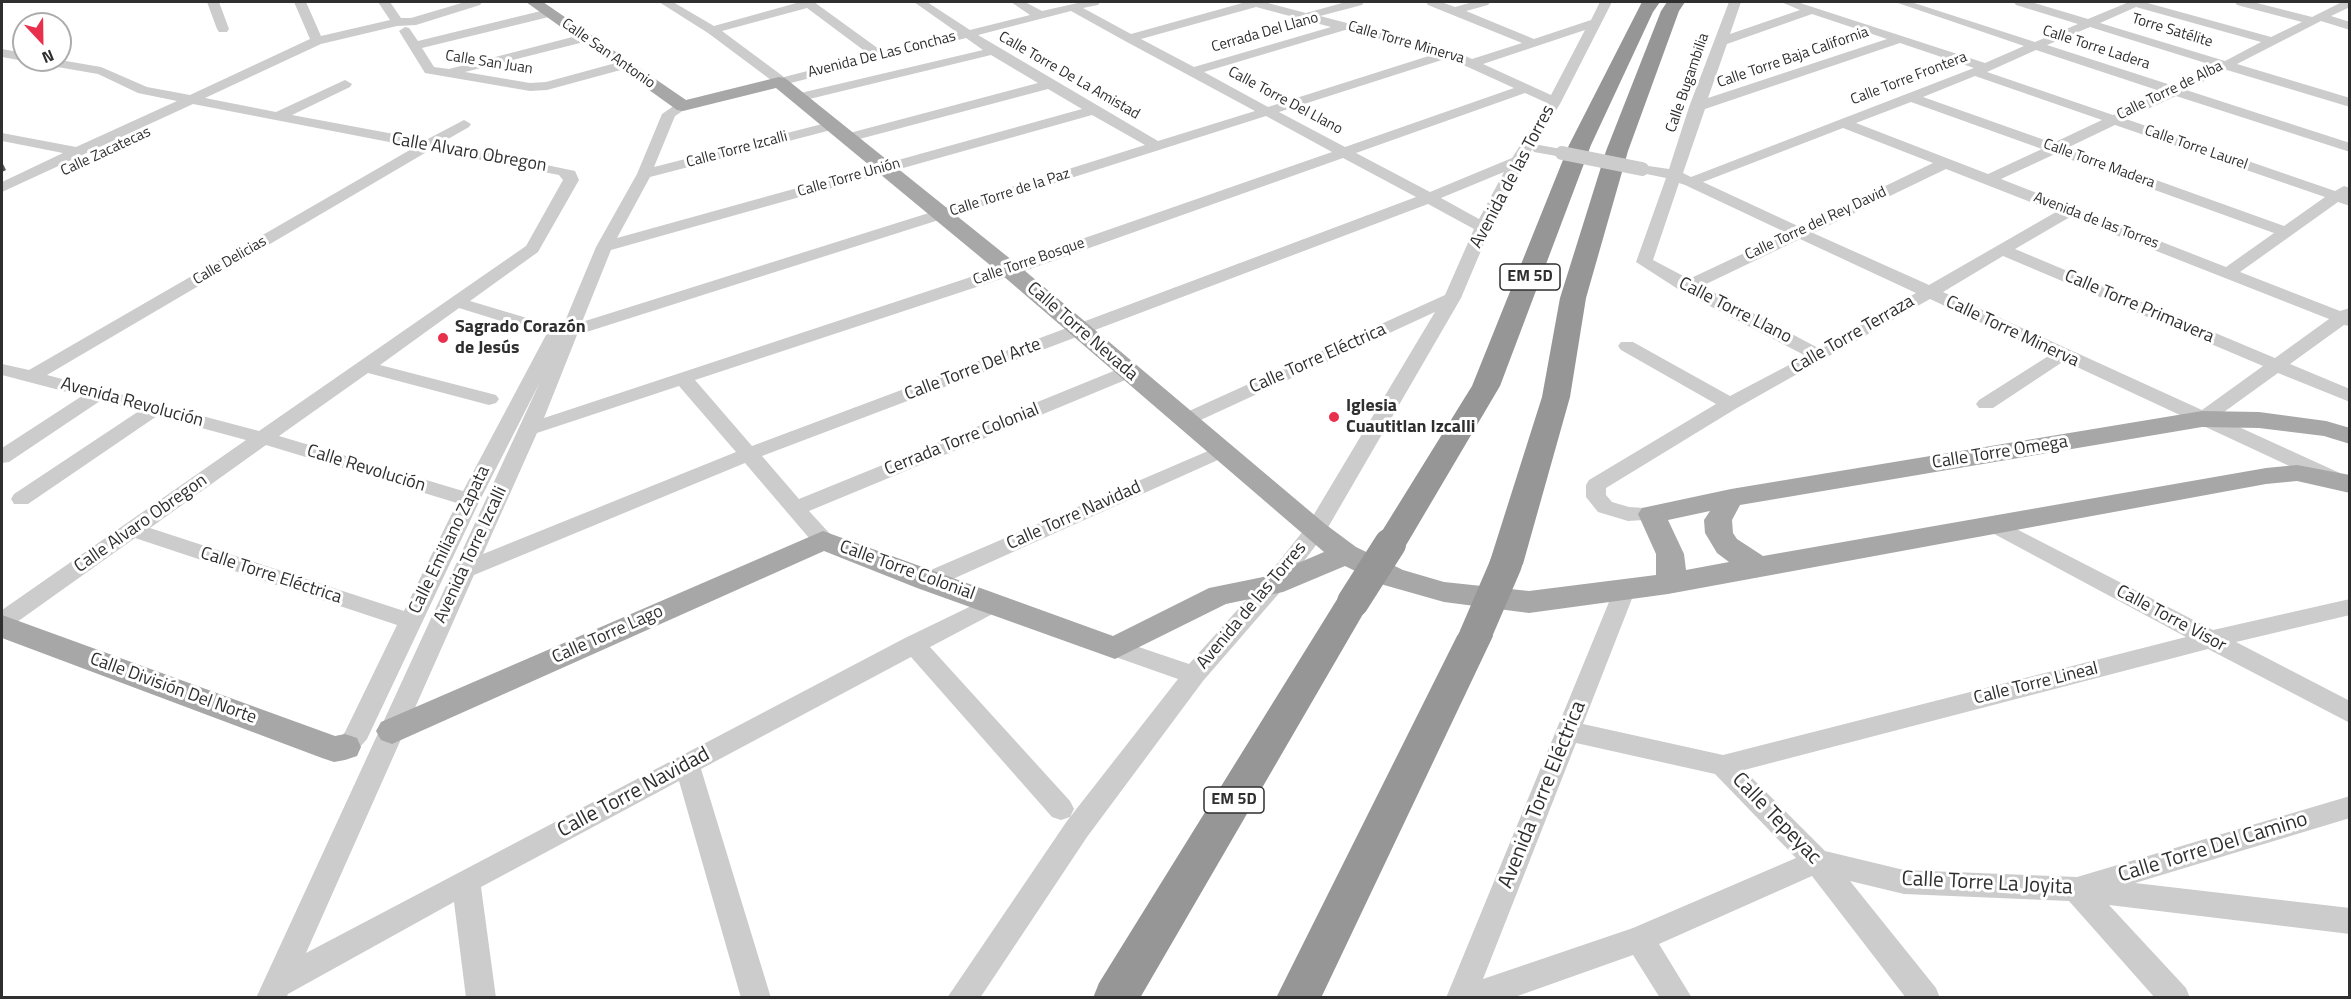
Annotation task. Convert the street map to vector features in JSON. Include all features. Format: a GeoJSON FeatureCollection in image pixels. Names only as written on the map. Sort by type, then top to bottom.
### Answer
{"type":"FeatureCollection","features":[{"type":"Feature","properties":{"kind":"highway","name":"EM 5D"},"geometry":{"type":"LineString","coordinates":[[1115,998],[1486,386],[1580,145],[1644,11],[1651,2]]}},
{"type":"Feature","properties":{"kind":"highway","name":"EM 5D"},"geometry":{"type":"LineString","coordinates":[[1298,998],[1475,636],[1506,564],[1556,397],[1573,298],[1617,151],[1670,11],[1676,2]]}},
{"type":"Feature","properties":{"kind":"main road","name":"Calle San Antonio"},"geometry":{"type":"LineString","coordinates":[[534,2],[623,65],[677,109]]}},
{"type":"Feature","properties":{"kind":"main road","name":"Calle Torre Nevada"},"geometry":{"type":"LineString","coordinates":[[779,82],[838,132],[945,215],[1315,531],[1346,554],[1394,578],[1444,592],[1529,602],[1668,584]]}},
{"type":"Feature","properties":{"kind":"main road","name":"Avenida De Las Conchas"},"geometry":{"type":"LineString","coordinates":[[677,109],[779,82]]}},
{"type":"Feature","properties":{"kind":"main road","name":"Calle Torre Omega"},"geometry":{"type":"LineString","coordinates":[[1652,514],[1731,498],[2202,419],[2259,420],[2326,429],[2349,436]]}},
{"type":"Feature","properties":{"kind":"main road"},"geometry":{"type":"LineString","coordinates":[[1652,514],[1670,554],[1672,568],[1668,584],[2266,476],[2297,473],[2346,483]]}},
{"type":"Feature","properties":{"kind":"main road"},"geometry":{"type":"LineString","coordinates":[[1731,498],[1718,520],[1719,533],[1727,546],[1760,567]]}},
{"type":"Feature","properties":{"kind":"main road","name":"Calle Torre Colonial"},"geometry":{"type":"LineString","coordinates":[[823,540],[927,581],[1115,648]]}},
{"type":"Feature","properties":{"kind":"main road","name":"Calle Torre Lago"},"geometry":{"type":"LineString","coordinates":[[392,730],[823,540]]}},
{"type":"Feature","properties":{"kind":"main road"},"geometry":{"type":"LineString","coordinates":[[1115,648],[1219,595],[1273,585],[1346,554]]}},
{"type":"Feature","properties":{"kind":"main road","name":"Calle División Del Norte"},"geometry":{"type":"LineString","coordinates":[[2,626],[334,749],[345,747]]}},
{"type":"Feature","properties":{"kind":"street"},"geometry":{"type":"LineString","coordinates":[[213,2],[223,29]]}},
{"type":"Feature","properties":{"kind":"street"},"geometry":{"type":"LineString","coordinates":[[300,2],[317,41]]}},
{"type":"Feature","properties":{"kind":"street","name":"Calle San Juan"},"geometry":{"type":"LineString","coordinates":[[384,2],[403,26],[426,68],[538,87],[623,65]]}},
{"type":"Feature","properties":{"kind":"street"},"geometry":{"type":"LineString","coordinates":[[280,60],[317,41],[403,26],[476,2]]}},
{"type":"Feature","properties":{"kind":"street"},"geometry":{"type":"LineString","coordinates":[[664,2],[712,30],[777,77],[779,82]]}},
{"type":"Feature","properties":{"kind":"street","name":"Calle Torre De La Amistad"},"geometry":{"type":"LineString","coordinates":[[920,2],[993,51],[1155,146]]}},
{"type":"Feature","properties":{"kind":"street"},"geometry":{"type":"LineString","coordinates":[[1017,2],[1040,15]]}},
{"type":"Feature","properties":{"kind":"street","name":"Avenida De Las Conchas"},"geometry":{"type":"LineString","coordinates":[[779,82],[1094,2]]}},
{"type":"Feature","properties":{"kind":"street"},"geometry":{"type":"LineString","coordinates":[[1129,38],[1255,2]]}},
{"type":"Feature","properties":{"kind":"street","name":"Calle Torre Minerva"},"geometry":{"type":"LineString","coordinates":[[1255,2],[1449,54],[1474,63],[1553,102]]}},
{"type":"Feature","properties":{"kind":"street"},"geometry":{"type":"LineString","coordinates":[[1307,16],[1358,2]]}},
{"type":"Feature","properties":{"kind":"street"},"geometry":{"type":"LineString","coordinates":[[1432,2],[1533,43]]}},
{"type":"Feature","properties":{"kind":"street"},"geometry":{"type":"LineString","coordinates":[[1455,11],[1484,2]]}},
{"type":"Feature","properties":{"kind":"street"},"geometry":{"type":"LineString","coordinates":[[1591,2],[1605,4]]}},
{"type":"Feature","properties":{"kind":"street","name":"Calle Bugambilia"},"geometry":{"type":"LineString","coordinates":[[1682,179],[1696,107],[1735,2]]}},
{"type":"Feature","properties":{"kind":"street","name":"Calle Torre Laurel"},"geometry":{"type":"LineString","coordinates":[[1787,2],[1900,39],[2114,119],[2345,195]]}},
{"type":"Feature","properties":{"kind":"street","name":"Calle Torre Ladera"},"geometry":{"type":"LineString","coordinates":[[1901,2],[2349,148]]}},
{"type":"Feature","properties":{"kind":"street","name":"Torre Satélite"},"geometry":{"type":"LineString","coordinates":[[2020,2],[2345,98]]}},
{"type":"Feature","properties":{"kind":"street"},"geometry":{"type":"LineString","coordinates":[[2136,2],[2270,41]]}},
{"type":"Feature","properties":{"kind":"street","name":"Calle Torre Frontera"},"geometry":{"type":"LineString","coordinates":[[1682,179],[1911,97],[1980,70],[2136,2]]}},
{"type":"Feature","properties":{"kind":"street"},"geometry":{"type":"LineString","coordinates":[[2241,2],[2349,26]]}},
{"type":"Feature","properties":{"kind":"street","name":"Calle Torre de Alba"},"geometry":{"type":"LineString","coordinates":[[1990,179],[2175,91],[2349,2]]}},
{"type":"Feature","properties":{"kind":"street"},"geometry":{"type":"LineString","coordinates":[[712,30],[808,3],[880,56]]}},
{"type":"Feature","properties":{"kind":"street","name":"Avenida de las Torres"},"geometry":{"type":"LineString","coordinates":[[962,998],[1077,829],[1194,675],[1273,585],[1315,531],[1452,298],[1482,227],[1605,4]]}},
{"type":"Feature","properties":{"kind":"street","name":"Calle Torre Del Llano"},"geometry":{"type":"LineString","coordinates":[[1072,7],[1482,227]]}},
{"type":"Feature","properties":{"kind":"street"},"geometry":{"type":"LineString","coordinates":[[1719,42],[1812,10]]}},
{"type":"Feature","properties":{"kind":"street"},"geometry":{"type":"LineString","coordinates":[[414,46],[549,13]]}},
{"type":"Feature","properties":{"kind":"street"},"geometry":{"type":"LineString","coordinates":[[1474,63],[1596,22]]}},
{"type":"Feature","properties":{"kind":"street","name":"Cerrada Del Llano"},"geometry":{"type":"LineString","coordinates":[[1194,71],[1346,26]]}},
{"type":"Feature","properties":{"kind":"street"},"geometry":{"type":"LineString","coordinates":[[447,73],[584,38]]}},
{"type":"Feature","properties":{"kind":"street","name":"Calle Torre Baja California"},"geometry":{"type":"LineString","coordinates":[[1696,107],[1900,39]]}},
{"type":"Feature","properties":{"kind":"street"},"geometry":{"type":"LineString","coordinates":[[797,98],[993,51]]}},
{"type":"Feature","properties":{"kind":"street","name":"Calle Torre de la Paz"},"geometry":{"type":"LineString","coordinates":[[564,331],[945,215],[1155,146],[1449,54]]}},
{"type":"Feature","properties":{"kind":"street","name":"Calle Zacatecas"},"geometry":{"type":"LineString","coordinates":[[2,187],[280,60]]}},
{"type":"Feature","properties":{"kind":"street","name":"Calle Zacatecas"},"geometry":{"type":"LineString","coordinates":[[2,201],[268,75],[280,60]]}},
{"type":"Feature","properties":{"kind":"street","name":"Calle Alvaro Obregon"},"geometry":{"type":"LineString","coordinates":[[2,621],[532,249],[571,180],[570,174],[563,171],[143,90],[101,71],[72,66]]}},
{"type":"Feature","properties":{"kind":"street"},"geometry":{"type":"LineString","coordinates":[[278,117],[345,84]]}},
{"type":"Feature","properties":{"kind":"street"},"geometry":{"type":"LineString","coordinates":[[838,132],[1050,84]]}},
{"type":"Feature","properties":{"kind":"street","name":"Calle Torre Bosque"},"geometry":{"type":"LineString","coordinates":[[529,429],[1010,270],[1527,88]]}},
{"type":"Feature","properties":{"kind":"street","name":"Calle Torre Madera"},"geometry":{"type":"LineString","coordinates":[[1911,97],[2286,232]]}},
{"type":"Feature","properties":{"kind":"street"},"geometry":{"type":"LineString","coordinates":[[1497,199],[1521,183],[1557,115],[1553,102]]}},
{"type":"Feature","properties":{"kind":"street","name":"Avenida Torre Izcalli"},"geometry":{"type":"LineString","coordinates":[[274,991],[529,429],[564,331],[604,247],[677,109]]}},
{"type":"Feature","properties":{"kind":"street","name":"Calle Torre Unión"},"geometry":{"type":"LineString","coordinates":[[604,247],[1093,110]]}},
{"type":"Feature","properties":{"kind":"street","name":"Avenida de las Torres"},"geometry":{"type":"LineString","coordinates":[[1843,123],[2347,317]]}},
{"type":"Feature","properties":{"kind":"street","name":"Calle Delicias"},"geometry":{"type":"LineString","coordinates":[[31,376],[464,124]]}},
{"type":"Feature","properties":{"kind":"street","name":"Calle Torre Izcalli"},"geometry":{"type":"LineString","coordinates":[[644,174],[838,132]]}},
{"type":"Feature","properties":{"kind":"street"},"geometry":{"type":"LineString","coordinates":[[2,137],[78,152]]}},
{"type":"Feature","properties":{"kind":"street"},"geometry":{"type":"LineString","coordinates":[[100,142],[118,146]]}},
{"type":"Feature","properties":{"kind":"street","name":"Calle Torre Minerva"},"geometry":{"type":"LineString","coordinates":[[1539,148],[1682,179],[2062,355],[2346,483]]}},
{"type":"Feature","properties":{"kind":"street","name":"Calle Torre Del Arte"},"geometry":{"type":"LineString","coordinates":[[464,570],[749,454],[1429,198],[1517,161]]}},
{"type":"Feature","properties":{"kind":"street","name":"Calle Torre del Rey David"},"geometry":{"type":"LineString","coordinates":[[1687,287],[1796,232],[1946,163]]}},
{"type":"Feature","properties":{"kind":"street","name":"Calle Torre Llano"},"geometry":{"type":"LineString","coordinates":[[1682,179],[1644,256],[1644,262],[1649,267],[1820,356]]}},
{"type":"Feature","properties":{"kind":"street"},"geometry":{"type":"LineString","coordinates":[[2228,273],[2286,232],[2345,195]]}},
{"type":"Feature","properties":{"kind":"street","name":"Calle Torre Terraza"},"geometry":{"type":"LineString","coordinates":[[1652,514],[1628,514],[1605,507],[1596,497],[1596,485],[1730,404],[1820,356],[2069,211]]}},
{"type":"Feature","properties":{"kind":"street","name":"Calle Torre Primavera"},"geometry":{"type":"LineString","coordinates":[[2003,250],[2349,396]]}},
{"type":"Feature","properties":{"kind":"street","name":"Calle Torre Eléctrica"},"geometry":{"type":"LineString","coordinates":[[1185,420],[1452,298]]}},
{"type":"Feature","properties":{"kind":"street"},"geometry":{"type":"LineString","coordinates":[[456,302],[564,331]]}},
{"type":"Feature","properties":{"kind":"street"},"geometry":{"type":"LineString","coordinates":[[2202,419],[2275,365],[2347,317]]}},
{"type":"Feature","properties":{"kind":"street","name":"Calle Emiliano Zapata"},"geometry":{"type":"LineString","coordinates":[[345,747],[354,739],[469,500],[564,331]]}},
{"type":"Feature","properties":{"kind":"street"},"geometry":{"type":"LineString","coordinates":[[1627,346],[1730,404]]}},
{"type":"Feature","properties":{"kind":"street"},"geometry":{"type":"LineString","coordinates":[[1986,404],[2062,355]]}},
{"type":"Feature","properties":{"kind":"street"},"geometry":{"type":"LineString","coordinates":[[363,366],[489,399]]}},
{"type":"Feature","properties":{"kind":"street","name":"Avenida Revolución"},"geometry":{"type":"LineString","coordinates":[[4,372],[31,376],[263,438]]}},
{"type":"Feature","properties":{"kind":"street","name":"Cerrada Torre Colonial"},"geometry":{"type":"LineString","coordinates":[[796,508],[1128,372]]}},
{"type":"Feature","properties":{"kind":"street","name":"Calle Torre Colonial"},"geometry":{"type":"LineString","coordinates":[[682,377],[823,540]]}},
{"type":"Feature","properties":{"kind":"street"},"geometry":{"type":"LineString","coordinates":[[2,457],[98,394]]}},
{"type":"Feature","properties":{"kind":"street"},"geometry":{"type":"LineString","coordinates":[[21,499],[155,409]]}},
{"type":"Feature","properties":{"kind":"street","name":"Calle Revolución"},"geometry":{"type":"LineString","coordinates":[[263,438],[469,500]]}},
{"type":"Feature","properties":{"kind":"street","name":"Calle Torre Navidad"},"geometry":{"type":"LineString","coordinates":[[927,581],[1222,451]]}},
{"type":"Feature","properties":{"kind":"street","name":"Calle Torre Visor"},"geometry":{"type":"LineString","coordinates":[[1994,524],[2208,640],[2349,712]]}},
{"type":"Feature","properties":{"kind":"street","name":"Calle Torre Eléctrica"},"geometry":{"type":"LineString","coordinates":[[133,530],[410,621]]}},
{"type":"Feature","properties":{"kind":"street","name":"Avenida Torre Eléctrica"},"geometry":{"type":"LineString","coordinates":[[1461,998],[1624,591]]}},
{"type":"Feature","properties":{"kind":"street","name":"Calle Torre Navidad"},"geometry":{"type":"LineString","coordinates":[[274,991],[466,881],[994,603]]}},
{"type":"Feature","properties":{"kind":"street","name":"Calle Torre Lineal"},"geometry":{"type":"LineString","coordinates":[[1723,765],[2208,640],[2349,607]]}},
{"type":"Feature","properties":{"kind":"street"},"geometry":{"type":"LineString","coordinates":[[913,644],[1060,809]]}},
{"type":"Feature","properties":{"kind":"street","name":"Calle Torre Colonial"},"geometry":{"type":"LineString","coordinates":[[1115,648],[1194,675]]}},
{"type":"Feature","properties":{"kind":"street","name":"Calle Tepeyac"},"geometry":{"type":"LineString","coordinates":[[1569,731],[1723,765],[1817,861],[1925,998]]}},
{"type":"Feature","properties":{"kind":"street"},"geometry":{"type":"LineString","coordinates":[[687,765],[756,998]]}},
{"type":"Feature","properties":{"kind":"street","name":"Calle Torre Del Camino"},"geometry":{"type":"LineString","coordinates":[[2076,889],[2349,807]]}},
{"type":"Feature","properties":{"kind":"street"},"geometry":{"type":"LineString","coordinates":[[1470,998],[1639,939],[1817,861]]}},
{"type":"Feature","properties":{"kind":"street","name":"Calle Torre La Joyita"},"geometry":{"type":"LineString","coordinates":[[1817,861],[1904,882],[2076,889],[2349,921]]}},
{"type":"Feature","properties":{"kind":"street"},"geometry":{"type":"LineString","coordinates":[[466,881],[481,998]]}},
{"type":"Feature","properties":{"kind":"street"},"geometry":{"type":"LineString","coordinates":[[2076,889],[2175,998]]}},
{"type":"Feature","properties":{"kind":"street"},"geometry":{"type":"LineString","coordinates":[[1639,939],[1677,998]]}},
{"type":"Feature","properties":{"kind":"place","name":"Sagrado Corazón de Jesús"},"geometry":{"type":"Point","coordinates":[443,338]}},
{"type":"Feature","properties":{"kind":"place","name":"Iglesia Cuautitlan Izcalli"},"geometry":{"type":"Point","coordinates":[1334,417]}}]}
